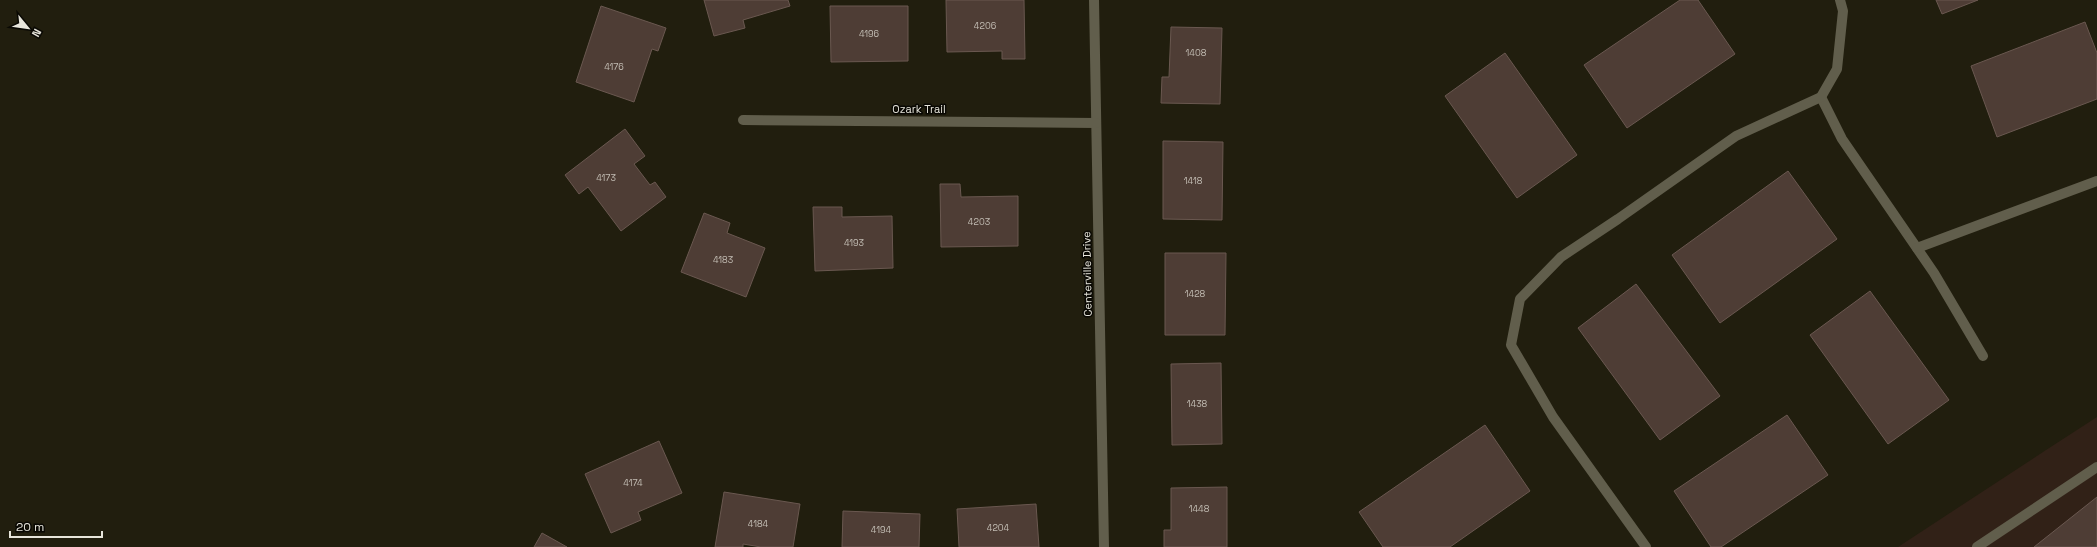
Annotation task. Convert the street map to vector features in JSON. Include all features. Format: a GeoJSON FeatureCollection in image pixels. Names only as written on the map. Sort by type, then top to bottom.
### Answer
{"type":"FeatureCollection","features":[{"type":"Feature","properties":{"kind":"street","name":"Centerville Drive"},"geometry":{"type":"LineString","coordinates":[[1094,0],[1104,547]]}},
{"type":"Feature","properties":{"kind":"street"},"geometry":{"type":"LineString","coordinates":[[1646,547],[1553,417],[1511,345],[1520,299],[1561,257],[1736,136],[1821,97],[1837,69],[1843,11],[1840,0]]}},
{"type":"Feature","properties":{"kind":"street"},"geometry":{"type":"LineString","coordinates":[[1821,97],[1842,139],[1938,280],[1983,356]]}},
{"type":"Feature","properties":{"kind":"street","name":"Ozark Trail"},"geometry":{"type":"LineString","coordinates":[[743,120],[1096,123]]}},
{"type":"Feature","properties":{"kind":"street"},"geometry":{"type":"LineString","coordinates":[[1917,248],[2097,180]]}},
{"type":"Feature","properties":{"kind":"street"},"geometry":{"type":"LineString","coordinates":[[1977,547],[2097,467]]}},
{"type":"Feature","properties":{"kind":"shaded area"},"geometry":{"type":"Polygon","coordinates":[[[2097,417],[2097,547],[1898,547],[2043,452],[2097,417]]]}},
{"type":"Feature","properties":{"kind":"building"},"geometry":{"type":"Polygon","coordinates":[[[704,0],[788,0],[790,6],[743,20],[745,28],[714,36],[704,0]]]}},
{"type":"Feature","properties":{"kind":"building"},"geometry":{"type":"Polygon","coordinates":[[[946,0],[1024,0],[1025,59],[1002,59],[1002,51],[947,52],[946,0]]]}},
{"type":"Feature","properties":{"kind":"building"},"geometry":{"type":"Polygon","coordinates":[[[1680,0],[1698,0],[1735,54],[1627,128],[1584,65],[1680,0]]]}},
{"type":"Feature","properties":{"kind":"building"},"geometry":{"type":"Polygon","coordinates":[[[1936,0],[1978,0],[1942,14],[1936,0]]]}},
{"type":"Feature","properties":{"kind":"building"},"geometry":{"type":"Polygon","coordinates":[[[601,6],[666,28],[658,51],[652,49],[634,102],[576,82],[601,6]]]}},
{"type":"Feature","properties":{"kind":"building"},"geometry":{"type":"Polygon","coordinates":[[[830,6],[908,6],[908,61],[831,62],[830,6]]]}},
{"type":"Feature","properties":{"kind":"building"},"geometry":{"type":"Polygon","coordinates":[[[2085,22],[2097,53],[2097,99],[1997,137],[1971,66],[2085,22]]]}},
{"type":"Feature","properties":{"kind":"building"},"geometry":{"type":"Polygon","coordinates":[[[1171,27],[1222,28],[1220,104],[1161,103],[1162,77],[1169,77],[1171,27]]]}},
{"type":"Feature","properties":{"kind":"building"},"geometry":{"type":"Polygon","coordinates":[[[1505,53],[1577,155],[1517,198],[1445,96],[1505,53]]]}},
{"type":"Feature","properties":{"kind":"building"},"geometry":{"type":"Polygon","coordinates":[[[625,129],[645,156],[634,164],[650,185],[655,182],[666,197],[621,231],[588,187],[579,194],[565,175],[625,129]]]}},
{"type":"Feature","properties":{"kind":"building"},"geometry":{"type":"Polygon","coordinates":[[[1163,141],[1223,142],[1222,220],[1163,219],[1163,141]]]}},
{"type":"Feature","properties":{"kind":"building"},"geometry":{"type":"Polygon","coordinates":[[[1788,171],[1837,239],[1720,323],[1672,255],[1788,171]]]}},
{"type":"Feature","properties":{"kind":"building"},"geometry":{"type":"Polygon","coordinates":[[[940,184],[960,184],[961,197],[1018,196],[1018,246],[941,247],[940,184]]]}},
{"type":"Feature","properties":{"kind":"building"},"geometry":{"type":"Polygon","coordinates":[[[813,207],[842,207],[842,217],[892,216],[893,268],[815,271],[813,207]]]}},
{"type":"Feature","properties":{"kind":"building"},"geometry":{"type":"Polygon","coordinates":[[[704,213],[730,223],[727,233],[765,248],[746,297],[681,272],[704,213]]]}},
{"type":"Feature","properties":{"kind":"building"},"geometry":{"type":"Polygon","coordinates":[[[1165,253],[1226,253],[1225,335],[1165,335],[1165,253]]]}},
{"type":"Feature","properties":{"kind":"building"},"geometry":{"type":"Polygon","coordinates":[[[1636,284],[1720,396],[1660,440],[1578,328],[1636,284]]]}},
{"type":"Feature","properties":{"kind":"building"},"geometry":{"type":"Polygon","coordinates":[[[1870,291],[1949,400],[1888,444],[1810,335],[1870,291]]]}},
{"type":"Feature","properties":{"kind":"building"},"geometry":{"type":"Polygon","coordinates":[[[1221,363],[1222,444],[1172,445],[1171,364],[1221,363]]]}},
{"type":"Feature","properties":{"kind":"building"},"geometry":{"type":"Polygon","coordinates":[[[1787,415],[1828,475],[1721,547],[1711,547],[1674,491],[1787,415]]]}},
{"type":"Feature","properties":{"kind":"building"},"geometry":{"type":"Polygon","coordinates":[[[1485,425],[1530,491],[1450,547],[1383,547],[1359,512],[1485,425]]]}},
{"type":"Feature","properties":{"kind":"building"},"geometry":{"type":"Polygon","coordinates":[[[659,441],[682,493],[638,512],[641,520],[611,533],[585,474],[659,441]]]}},
{"type":"Feature","properties":{"kind":"building"},"geometry":{"type":"Polygon","coordinates":[[[1227,487],[1227,547],[1164,547],[1164,530],[1171,530],[1171,488],[1227,487]]]}},
{"type":"Feature","properties":{"kind":"building"},"geometry":{"type":"Polygon","coordinates":[[[724,492],[800,504],[793,547],[761,547],[743,544],[743,547],[715,547],[724,492]]]}},
{"type":"Feature","properties":{"kind":"building"},"geometry":{"type":"Polygon","coordinates":[[[2097,497],[2097,547],[2034,547],[2097,497]]]}},
{"type":"Feature","properties":{"kind":"building"},"geometry":{"type":"Polygon","coordinates":[[[1036,504],[1039,547],[959,547],[957,509],[1036,504]]]}},
{"type":"Feature","properties":{"kind":"building"},"geometry":{"type":"Polygon","coordinates":[[[843,511],[920,514],[919,547],[842,547],[843,511]]]}},
{"type":"Feature","properties":{"kind":"building"},"geometry":{"type":"Polygon","coordinates":[[[542,533],[567,547],[534,547],[542,533]]]}}]}
